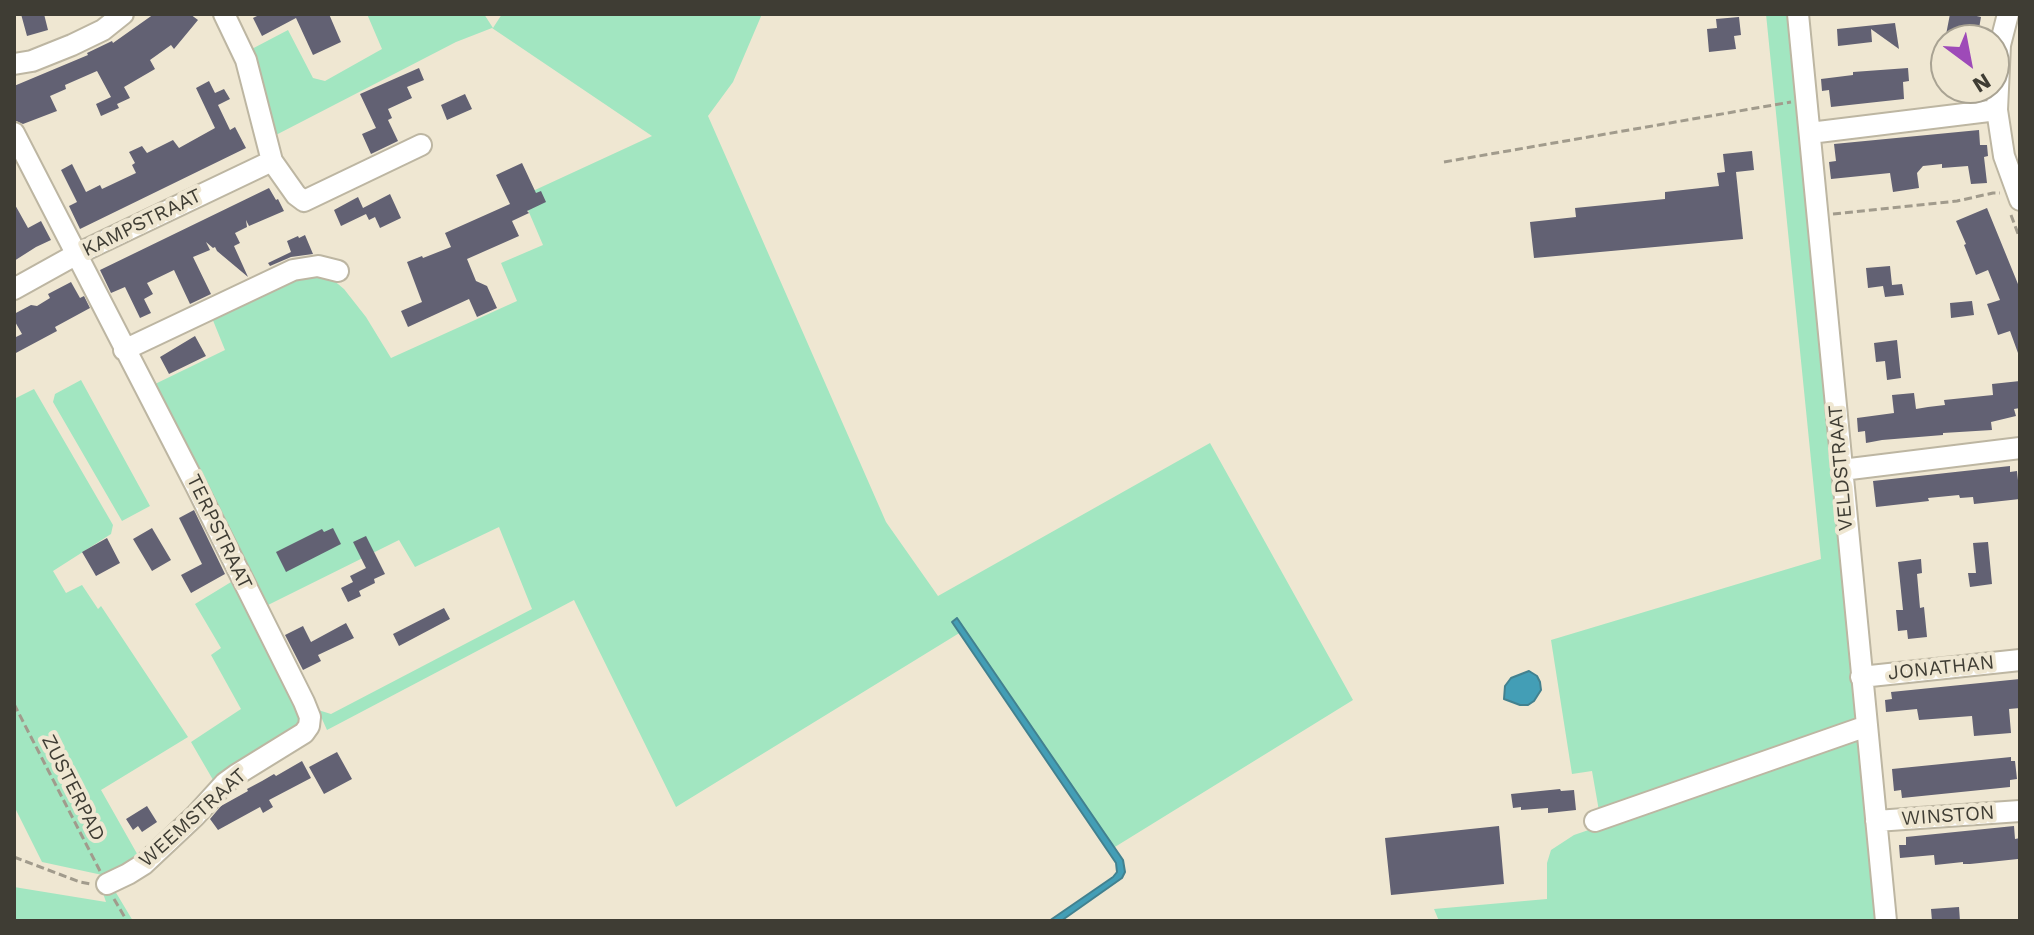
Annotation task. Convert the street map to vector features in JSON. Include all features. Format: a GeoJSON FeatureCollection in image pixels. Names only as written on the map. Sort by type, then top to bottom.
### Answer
{"type":"FeatureCollection","features":[{"type":"Feature","properties":{"kind":"street"},"geometry":{"type":"LineString","coordinates":[[14,64],[32,61],[72,45],[103,30],[123,14]]}},
{"type":"Feature","properties":{"kind":"street"},"geometry":{"type":"LineString","coordinates":[[224,14],[246,60],[272,161],[296,195],[304,201],[421,145]]}},
{"type":"Feature","properties":{"kind":"street","name":"VELDSTRAAT"},"geometry":{"type":"LineString","coordinates":[[1798,14],[1886,921]]}},
{"type":"Feature","properties":{"kind":"street"},"geometry":{"type":"LineString","coordinates":[[2008,14],[2000,45],[1997,110],[2004,156],[2017,192]]}},
{"type":"Feature","properties":{"kind":"street"},"geometry":{"type":"LineString","coordinates":[[1810,133],[1997,110]]}},
{"type":"Feature","properties":{"kind":"street","name":"TERPSTRAAT"},"geometry":{"type":"LineString","coordinates":[[14,133],[196,486],[310,717]]}},
{"type":"Feature","properties":{"kind":"street","name":"KAMPSTRAAT"},"geometry":{"type":"LineString","coordinates":[[14,289],[77,254],[272,161]]}},
{"type":"Feature","properties":{"kind":"street"},"geometry":{"type":"LineString","coordinates":[[124,350],[293,270],[318,266],[338,271]]}},
{"type":"Feature","properties":{"kind":"street"},"geometry":{"type":"LineString","coordinates":[[1842,470],[2020,448]]}},
{"type":"Feature","properties":{"kind":"street","name":"JONATHAN"},"geometry":{"type":"LineString","coordinates":[[1861,677],[2020,660]]}},
{"type":"Feature","properties":{"kind":"street","name":"WEEMSTRAAT"},"geometry":{"type":"LineString","coordinates":[[107,884],[144,864],[225,783],[304,733],[310,717]]}},
{"type":"Feature","properties":{"kind":"street"},"geometry":{"type":"LineString","coordinates":[[1595,821],[1867,726]]}},
{"type":"Feature","properties":{"kind":"street","name":"WINSTON"},"geometry":{"type":"LineString","coordinates":[[1876,821],[2020,811]]}},
{"type":"Feature","properties":{"kind":"path"},"geometry":{"type":"LineString","coordinates":[[1444,162],[1806,100]]}},
{"type":"Feature","properties":{"kind":"path"},"geometry":{"type":"LineString","coordinates":[[1818,216],[2017,192]]}},
{"type":"Feature","properties":{"kind":"path","name":"ZUSTERPAD"},"geometry":{"type":"LineString","coordinates":[[14,704],[127,921]]}},
{"type":"Feature","properties":{"kind":"path"},"geometry":{"type":"LineString","coordinates":[[14,857],[80,882],[107,884]]}},
{"type":"Feature","properties":{"kind":"green space"},"geometry":{"type":"Polygon","coordinates":[[[367,14],[484,14],[493,28],[502,14],[762,14],[733,82],[708,116],[886,522],[938,596],[1210,443],[1353,700],[1110,850],[961,632],[676,807],[574,600],[327,730],[318,710],[331,714],[532,609],[499,527],[415,567],[399,540],[266,606],[153,385],[225,350],[210,313],[313,272],[326,274],[344,289],[366,317],[391,358],[517,301],[501,263],[543,245],[522,196],[652,136],[492,28],[456,42],[274,136],[248,51],[288,30],[313,78],[325,81],[382,49],[367,14]]]}},
{"type":"Feature","properties":{"kind":"green space"},"geometry":{"type":"Polygon","coordinates":[[[1766,14],[1789,14],[1858,718],[1599,811],[1592,771],[1572,774],[1551,640],[1821,559],[1766,14]]]}},
{"type":"Feature","properties":{"kind":"green space"},"geometry":{"type":"Polygon","coordinates":[[[81,380],[150,506],[122,521],[53,402],[55,394],[81,380]]]}},
{"type":"Feature","properties":{"kind":"green space"},"geometry":{"type":"Polygon","coordinates":[[[34,389],[113,525],[111,534],[53,571],[66,593],[82,585],[98,609],[101,606],[188,737],[101,790],[140,859],[107,876],[42,862],[14,806],[14,399],[34,389]]]}},
{"type":"Feature","properties":{"kind":"green space"},"geometry":{"type":"Polygon","coordinates":[[[236,579],[303,707],[296,730],[216,785],[191,742],[241,709],[211,655],[221,648],[195,604],[236,579]]]}},
{"type":"Feature","properties":{"kind":"green space"},"geometry":{"type":"Polygon","coordinates":[[[1860,737],[1881,921],[1439,921],[1434,909],[1547,899],[1547,863],[1551,850],[1574,835],[1860,737]]]}},
{"type":"Feature","properties":{"kind":"green space"},"geometry":{"type":"Polygon","coordinates":[[[112,886],[133,921],[14,921],[14,887],[106,902],[102,890],[112,886]]]}},
{"type":"Feature","properties":{"kind":"water"},"geometry":{"type":"Polygon","coordinates":[[[957,618],[1123,860],[1125,872],[1122,878],[1061,921],[1049,921],[1113,877],[1117,872],[1116,863],[952,622],[957,618]]]}},
{"type":"Feature","properties":{"kind":"water"},"geometry":{"type":"Polygon","coordinates":[[[1529,671],[1540,682],[1541,690],[1534,701],[1520,705],[1504,699],[1505,686],[1511,678],[1529,671]]]}},
{"type":"Feature","properties":{"kind":"building"},"geometry":{"type":"Polygon","coordinates":[[[21,14],[44,14],[48,30],[27,36],[21,14]]]}},
{"type":"Feature","properties":{"kind":"building"},"geometry":{"type":"Polygon","coordinates":[[[154,14],[190,14],[198,20],[174,49],[171,45],[150,60],[155,69],[124,87],[130,98],[117,104],[119,108],[101,116],[96,104],[111,97],[97,71],[65,85],[66,89],[50,96],[57,111],[23,124],[14,120],[14,86],[113,43],[154,14]]]}},
{"type":"Feature","properties":{"kind":"building"},"geometry":{"type":"Polygon","coordinates":[[[261,14],[329,14],[341,42],[313,55],[296,18],[262,36],[253,18],[261,14]]]}},
{"type":"Feature","properties":{"kind":"building"},"geometry":{"type":"Polygon","coordinates":[[[1950,14],[1981,17],[1980,24],[1948,24],[1950,14]]]}},
{"type":"Feature","properties":{"kind":"building"},"geometry":{"type":"Polygon","coordinates":[[[1739,17],[1741,35],[1734,36],[1736,49],[1709,52],[1707,29],[1717,28],[1716,19],[1739,17]]]}},
{"type":"Feature","properties":{"kind":"building"},"geometry":{"type":"Polygon","coordinates":[[[1895,23],[1899,49],[1871,29],[1872,42],[1838,46],[1837,29],[1895,23]]]}},
{"type":"Feature","properties":{"kind":"building"},"geometry":{"type":"Polygon","coordinates":[[[419,68],[424,80],[407,87],[412,98],[388,109],[392,118],[388,120],[398,141],[371,154],[362,134],[376,128],[360,94],[419,68]]]}},
{"type":"Feature","properties":{"kind":"building"},"geometry":{"type":"Polygon","coordinates":[[[1908,68],[1909,81],[1903,82],[1904,99],[1831,107],[1829,90],[1822,91],[1821,79],[1853,75],[1853,72],[1908,68]]]}},
{"type":"Feature","properties":{"kind":"building"},"geometry":{"type":"Polygon","coordinates":[[[209,81],[215,93],[224,89],[230,99],[218,105],[230,130],[235,127],[246,148],[80,229],[69,206],[77,202],[61,170],[72,164],[86,192],[100,185],[102,189],[136,173],[129,152],[142,146],[147,153],[173,140],[179,148],[215,128],[196,88],[209,81]]]}},
{"type":"Feature","properties":{"kind":"building"},"geometry":{"type":"Polygon","coordinates":[[[465,94],[472,109],[447,120],[441,105],[465,94]]]}},
{"type":"Feature","properties":{"kind":"building"},"geometry":{"type":"Polygon","coordinates":[[[1979,130],[1980,145],[1987,145],[1988,156],[1984,157],[1987,183],[1971,184],[1968,166],[1942,168],[1942,164],[1923,166],[1917,173],[1919,188],[1893,192],[1890,173],[1831,179],[1829,162],[1836,161],[1834,144],[1979,130]]]}},
{"type":"Feature","properties":{"kind":"building"},"geometry":{"type":"Polygon","coordinates":[[[1752,151],[1754,170],[1736,172],[1743,239],[1534,258],[1530,222],[1576,217],[1575,208],[1665,199],[1665,192],[1719,186],[1717,173],[1725,172],[1723,154],[1752,151]]]}},
{"type":"Feature","properties":{"kind":"building"},"geometry":{"type":"Polygon","coordinates":[[[522,163],[536,193],[541,191],[546,202],[512,221],[519,236],[467,259],[476,281],[487,286],[497,308],[477,317],[469,299],[408,327],[401,311],[422,302],[407,262],[451,247],[445,233],[510,204],[496,175],[522,163]]]}},
{"type":"Feature","properties":{"kind":"building"},"geometry":{"type":"Polygon","coordinates":[[[269,188],[284,211],[249,226],[246,220],[247,227],[235,233],[240,243],[234,246],[248,277],[206,242],[210,250],[193,257],[211,294],[190,304],[174,270],[147,283],[153,294],[144,299],[151,313],[140,318],[125,287],[111,293],[100,270],[269,188]]]}},
{"type":"Feature","properties":{"kind":"building"},"geometry":{"type":"Polygon","coordinates":[[[390,194],[401,218],[380,228],[375,217],[369,220],[366,214],[341,226],[334,210],[358,197],[363,208],[390,194]]]}},
{"type":"Feature","properties":{"kind":"building"},"geometry":{"type":"Polygon","coordinates":[[[14,203],[28,228],[41,221],[51,240],[14,261],[14,203]]]}},
{"type":"Feature","properties":{"kind":"building"},"geometry":{"type":"Polygon","coordinates":[[[1987,208],[2020,289],[2020,353],[2010,331],[1998,335],[1987,304],[2000,300],[1988,270],[1976,275],[1956,221],[1987,208]]]}},
{"type":"Feature","properties":{"kind":"building"},"geometry":{"type":"Polygon","coordinates":[[[305,235],[313,254],[291,257],[270,266],[268,263],[291,252],[287,241],[305,235]]]}},
{"type":"Feature","properties":{"kind":"building"},"geometry":{"type":"Polygon","coordinates":[[[1890,266],[1892,285],[1902,284],[1904,295],[1885,297],[1883,286],[1868,288],[1866,268],[1890,266]]]}},
{"type":"Feature","properties":{"kind":"building"},"geometry":{"type":"Polygon","coordinates":[[[71,282],[90,308],[55,327],[57,331],[14,354],[14,338],[22,334],[14,314],[31,305],[37,306],[50,298],[48,294],[71,282]]]}},
{"type":"Feature","properties":{"kind":"building"},"geometry":{"type":"Polygon","coordinates":[[[1972,301],[1974,315],[1951,318],[1950,303],[1972,301]]]}},
{"type":"Feature","properties":{"kind":"building"},"geometry":{"type":"Polygon","coordinates":[[[195,336],[206,356],[169,374],[160,357],[195,336]]]}},
{"type":"Feature","properties":{"kind":"building"},"geometry":{"type":"Polygon","coordinates":[[[1897,340],[1901,378],[1887,380],[1885,361],[1876,362],[1874,343],[1897,340]]]}},
{"type":"Feature","properties":{"kind":"building"},"geometry":{"type":"Polygon","coordinates":[[[2020,381],[2020,408],[2014,409],[2016,416],[1991,422],[1992,430],[1866,443],[1865,431],[1858,432],[1857,418],[1894,413],[1892,395],[1914,393],[1916,409],[1945,405],[1944,400],[1993,395],[1992,384],[2020,381]]]}},
{"type":"Feature","properties":{"kind":"building"},"geometry":{"type":"Polygon","coordinates":[[[2010,466],[2010,472],[2017,471],[2020,499],[1974,504],[1973,497],[1960,498],[1959,495],[1876,507],[1873,481],[2010,466]]]}},
{"type":"Feature","properties":{"kind":"building"},"geometry":{"type":"Polygon","coordinates":[[[194,510],[225,574],[191,593],[181,575],[202,564],[179,518],[194,510]]]}},
{"type":"Feature","properties":{"kind":"building"},"geometry":{"type":"Polygon","coordinates":[[[152,528],[171,560],[152,571],[133,539],[152,528]]]}},
{"type":"Feature","properties":{"kind":"building"},"geometry":{"type":"Polygon","coordinates":[[[333,528],[341,544],[286,572],[276,552],[322,529],[324,532],[333,528]]]}},
{"type":"Feature","properties":{"kind":"building"},"geometry":{"type":"Polygon","coordinates":[[[366,536],[385,574],[359,591],[361,596],[348,602],[341,588],[353,582],[350,576],[366,568],[353,542],[366,536]]]}},
{"type":"Feature","properties":{"kind":"building"},"geometry":{"type":"Polygon","coordinates":[[[107,538],[120,563],[96,576],[82,552],[107,538]]]}},
{"type":"Feature","properties":{"kind":"building"},"geometry":{"type":"Polygon","coordinates":[[[1988,542],[1992,584],[1970,587],[1968,573],[1976,573],[1973,543],[1988,542]]]}},
{"type":"Feature","properties":{"kind":"building"},"geometry":{"type":"Polygon","coordinates":[[[1921,559],[1922,573],[1917,574],[1927,637],[1908,639],[1907,630],[1898,631],[1896,610],[1903,610],[1898,562],[1921,559]]]}},
{"type":"Feature","properties":{"kind":"building"},"geometry":{"type":"Polygon","coordinates":[[[444,608],[450,619],[399,646],[393,634],[444,608]]]}},
{"type":"Feature","properties":{"kind":"building"},"geometry":{"type":"Polygon","coordinates":[[[346,623],[354,638],[318,655],[321,661],[303,670],[285,635],[303,626],[311,642],[346,623]]]}},
{"type":"Feature","properties":{"kind":"building"},"geometry":{"type":"Polygon","coordinates":[[[2020,679],[2020,708],[2009,709],[2011,733],[1974,736],[1972,716],[1919,720],[1917,709],[1886,712],[1885,700],[1892,699],[1891,692],[2020,679]]]}},
{"type":"Feature","properties":{"kind":"building"},"geometry":{"type":"Polygon","coordinates":[[[337,752],[352,779],[324,794],[309,767],[337,752]]]}},
{"type":"Feature","properties":{"kind":"building"},"geometry":{"type":"Polygon","coordinates":[[[2011,757],[2011,761],[2015,761],[2017,779],[2010,780],[2010,787],[1902,798],[1901,790],[1894,791],[1892,769],[2011,757]]]}},
{"type":"Feature","properties":{"kind":"building"},"geometry":{"type":"Polygon","coordinates":[[[302,761],[311,778],[269,800],[273,807],[263,813],[260,807],[218,830],[210,819],[221,806],[247,789],[302,761]]]}},
{"type":"Feature","properties":{"kind":"building"},"geometry":{"type":"Polygon","coordinates":[[[1574,790],[1576,810],[1548,813],[1548,808],[1513,808],[1511,794],[1574,790]]]}},
{"type":"Feature","properties":{"kind":"building"},"geometry":{"type":"Polygon","coordinates":[[[147,806],[157,822],[142,832],[138,826],[133,830],[126,819],[147,806]]]}},
{"type":"Feature","properties":{"kind":"building"},"geometry":{"type":"Polygon","coordinates":[[[1499,826],[1504,884],[1391,895],[1385,838],[1499,826]]]}},
{"type":"Feature","properties":{"kind":"building"},"geometry":{"type":"Polygon","coordinates":[[[2014,826],[2015,839],[2020,838],[2018,859],[1935,865],[1934,855],[1900,858],[1899,845],[1906,845],[1906,837],[2014,826]]]}},
{"type":"Feature","properties":{"kind":"building"},"geometry":{"type":"Polygon","coordinates":[[[1959,907],[1960,921],[1932,921],[1931,909],[1959,907]]]}}]}
